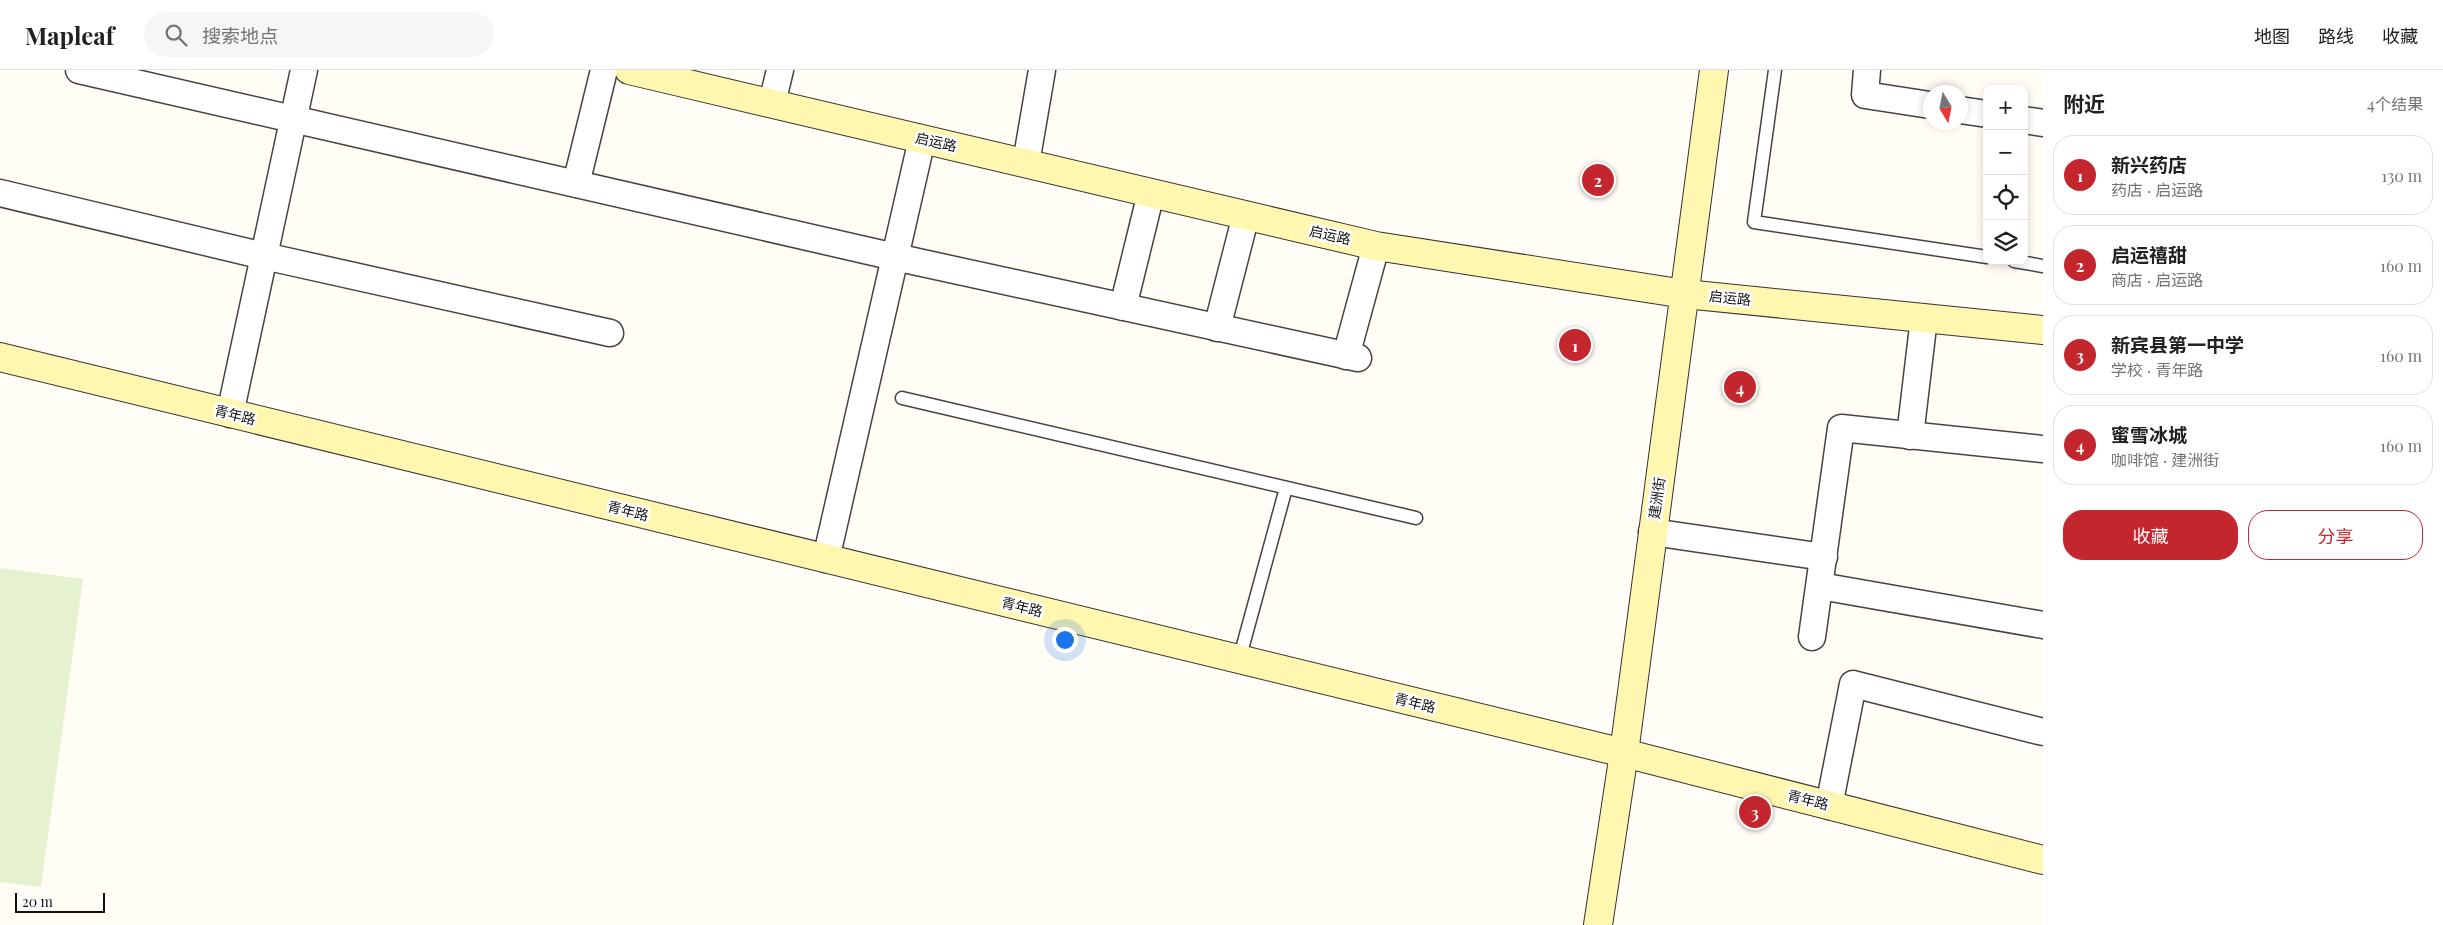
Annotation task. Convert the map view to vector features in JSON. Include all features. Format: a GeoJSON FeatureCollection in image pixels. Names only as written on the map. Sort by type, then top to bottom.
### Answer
{"type":"FeatureCollection","features":[{"type":"Feature","properties":{"kind":"street"},"geometry":{"type":"LineString","coordinates":[[79,70],[895,257],[1352,357],[1376,246]]}},
{"type":"Feature","properties":{"kind":"street"},"geometry":{"type":"LineString","coordinates":[[230,414],[304,70]]}},
{"type":"Feature","properties":{"kind":"street"},"geometry":{"type":"LineString","coordinates":[[576,184],[604,70]]}},
{"type":"Feature","properties":{"kind":"street","name":"启运路"},"geometry":{"type":"LineString","coordinates":[[629,70],[1376,246],[1685,294],[2043,330]]}},
{"type":"Feature","properties":{"kind":"street"},"geometry":{"type":"LineString","coordinates":[[772,103],[780,70]]}},
{"type":"Feature","properties":{"kind":"street"},"geometry":{"type":"LineString","coordinates":[[1026,163],[1042,70]]}},
{"type":"Feature","properties":{"kind":"street","name":"建洲街"},"geometry":{"type":"LineString","coordinates":[[1598,925],[1624,753],[1714,70]]}},
{"type":"Feature","properties":{"kind":"street"},"geometry":{"type":"LineString","coordinates":[[1867,70],[1864,95],[1923,104]]}},
{"type":"Feature","properties":{"kind":"street"},"geometry":{"type":"LineString","coordinates":[[1968,111],[1983,113]]}},
{"type":"Feature","properties":{"kind":"street"},"geometry":{"type":"LineString","coordinates":[[2028,121],[2043,123]]}},
{"type":"Feature","properties":{"kind":"street"},"geometry":{"type":"LineString","coordinates":[[826,559],[922,139]]}},
{"type":"Feature","properties":{"kind":"street"},"geometry":{"type":"LineString","coordinates":[[0,193],[264,256],[610,333]]}},
{"type":"Feature","properties":{"kind":"street"},"geometry":{"type":"LineString","coordinates":[[1123,307],[1151,193]]}},
{"type":"Feature","properties":{"kind":"street"},"geometry":{"type":"LineString","coordinates":[[1217,328],[1246,215]]}},
{"type":"Feature","properties":{"kind":"street"},"geometry":{"type":"LineString","coordinates":[[1910,436],[1924,318]]}},
{"type":"Feature","properties":{"kind":"street","name":"青年路"},"geometry":{"type":"LineString","coordinates":[[0,357],[1624,753],[2043,860]]}},
{"type":"Feature","properties":{"kind":"street"},"geometry":{"type":"LineString","coordinates":[[1812,638],[1841,428],[2043,449]]}},
{"type":"Feature","properties":{"kind":"street"},"geometry":{"type":"LineString","coordinates":[[1652,532],[1824,557]]}},
{"type":"Feature","properties":{"kind":"street"},"geometry":{"type":"LineString","coordinates":[[1820,586],[2043,625]]}},
{"type":"Feature","properties":{"kind":"street"},"geometry":{"type":"LineString","coordinates":[[1830,806],[1854,684],[2043,732]]}},
{"type":"Feature","properties":{"kind":"lane"},"geometry":{"type":"LineString","coordinates":[[1775,70],[1754,222],[1983,256]]}},
{"type":"Feature","properties":{"kind":"lane"},"geometry":{"type":"LineString","coordinates":[[2028,263],[2043,266]]}},
{"type":"Feature","properties":{"kind":"lane"},"geometry":{"type":"LineString","coordinates":[[902,398],[1416,518]]}},
{"type":"Feature","properties":{"kind":"lane"},"geometry":{"type":"LineString","coordinates":[[1239,660],[1286,488]]}},
{"type":"Feature","properties":{"kind":"green space"},"geometry":{"type":"Polygon","coordinates":[[[0,568],[83,579],[41,887],[0,882],[0,568]]]}},
{"type":"Feature","properties":{"kind":"place","name":"启运禧甜"},"geometry":{"type":"Point","coordinates":[1598,180]}},
{"type":"Feature","properties":{"kind":"place","name":"新兴药店"},"geometry":{"type":"Point","coordinates":[1575,345]}},
{"type":"Feature","properties":{"kind":"place","name":"蜜雪冰城"},"geometry":{"type":"Point","coordinates":[1740,387]}},
{"type":"Feature","properties":{"kind":"place","name":"新宾县第一中学"},"geometry":{"type":"Point","coordinates":[1755,812]}}]}
